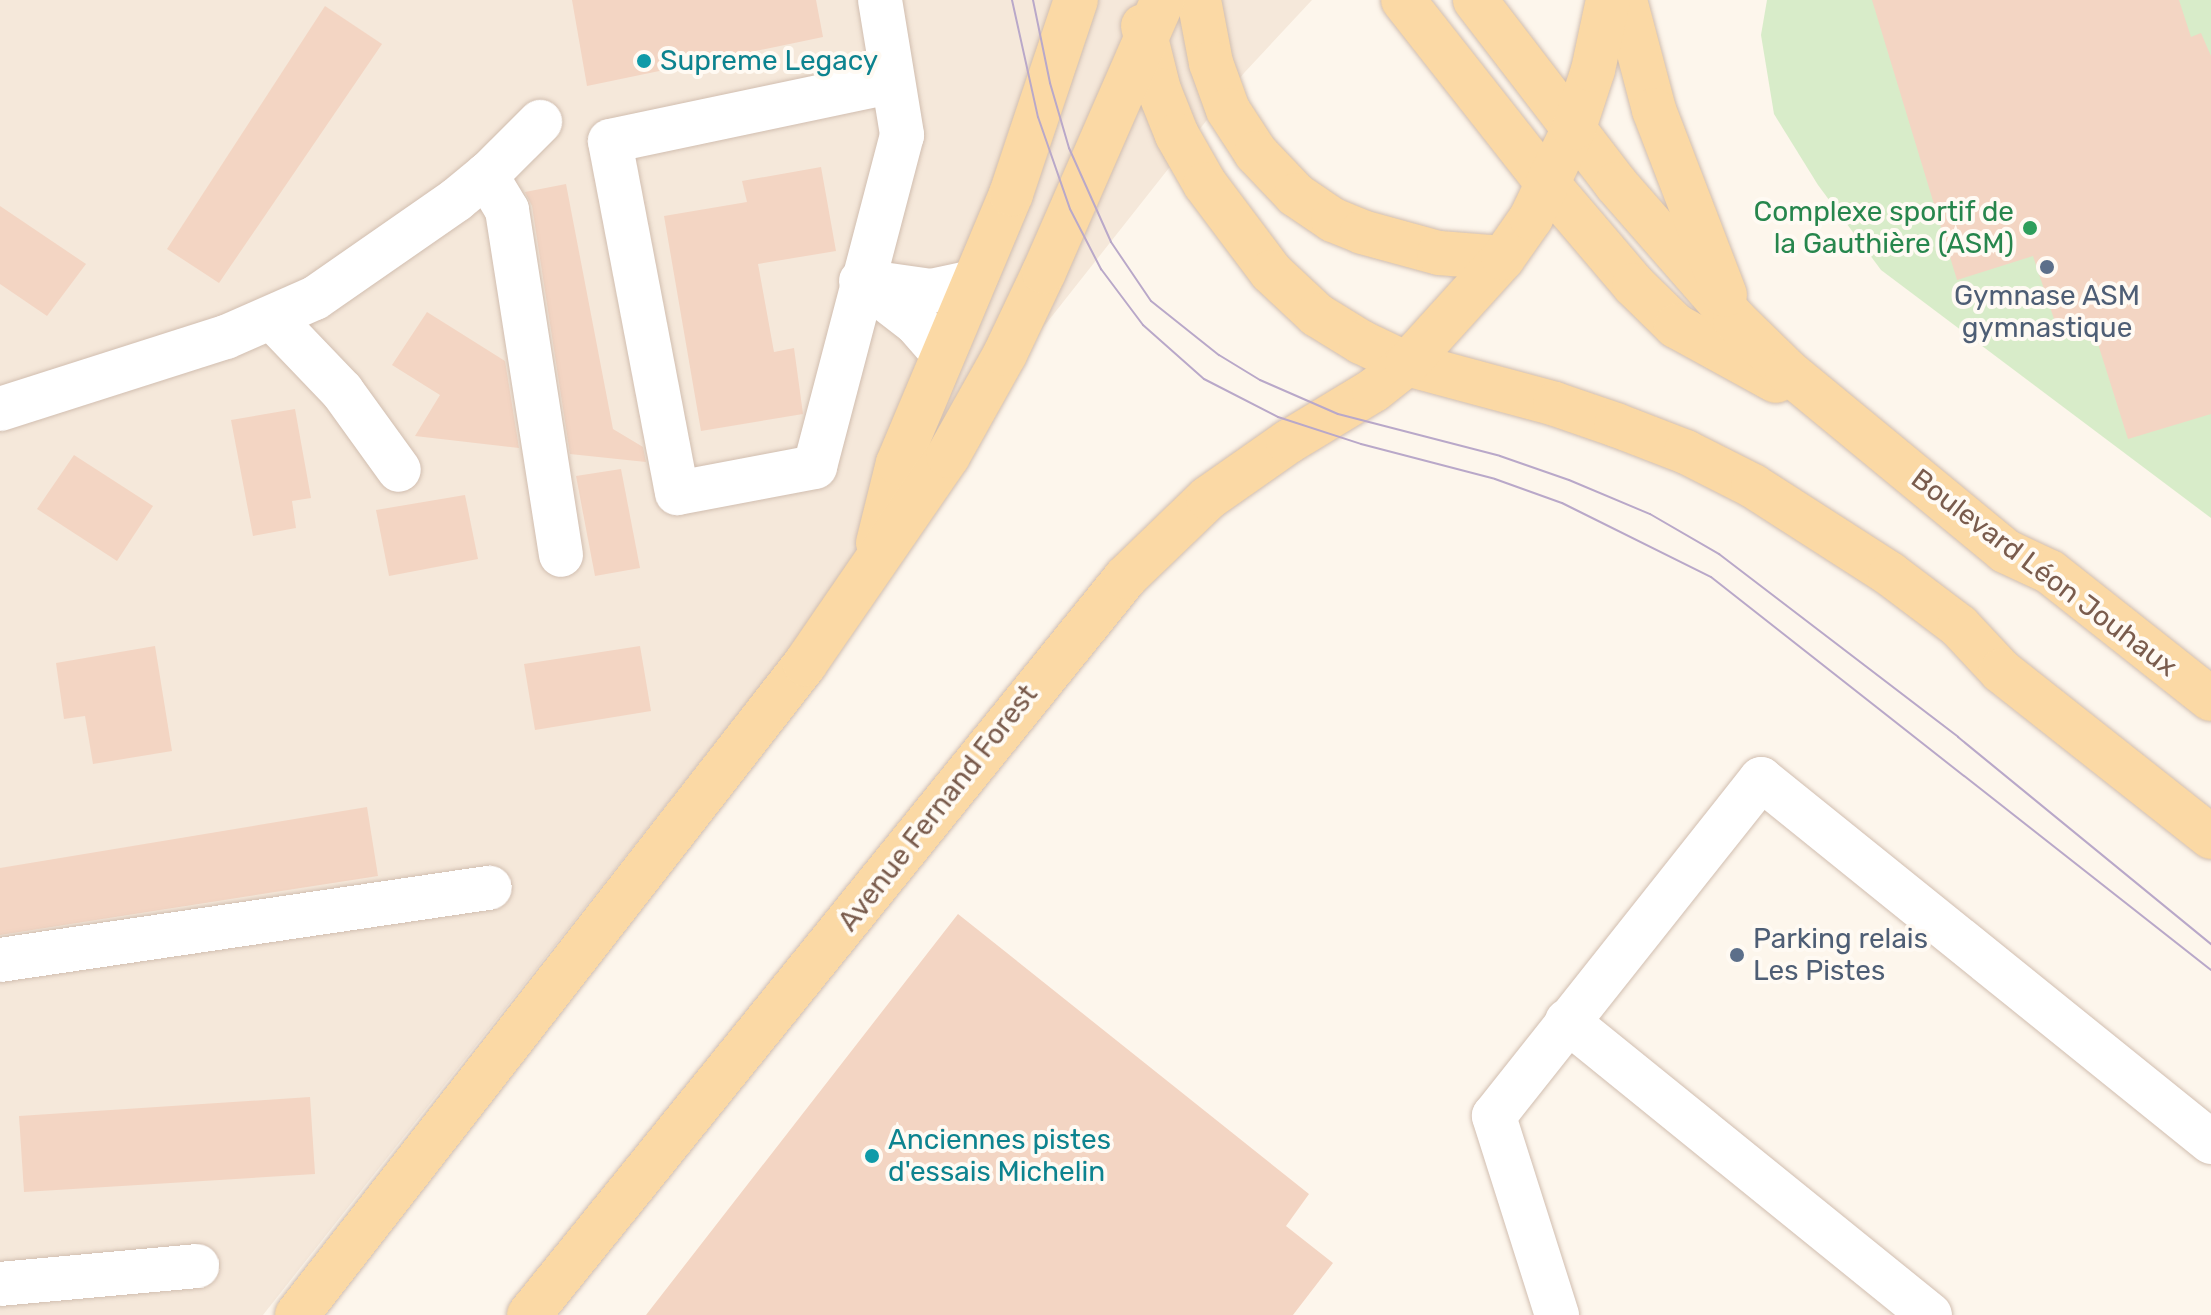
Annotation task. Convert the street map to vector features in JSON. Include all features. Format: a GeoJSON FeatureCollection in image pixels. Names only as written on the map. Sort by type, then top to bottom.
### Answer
{"type":"FeatureCollection","features":[{"type":"Feature","properties":{"kind":"main road"},"geometry":{"type":"LineString","coordinates":[[871,573],[898,463],[1011,194],[1076,0]]}},
{"type":"Feature","properties":{"kind":"main road"},"geometry":{"type":"LineString","coordinates":[[1199,0],[1211,63],[1228,110],[1256,153],[1296,195],[1333,220],[1362,232],[1439,253],[1503,258]]}},
{"type":"Feature","properties":{"kind":"main road"},"geometry":{"type":"LineString","coordinates":[[1403,0],[1548,184],[1634,285],[1676,326],[1841,417]]}},
{"type":"Feature","properties":{"kind":"main road"},"geometry":{"type":"LineString","coordinates":[[1475,0],[1616,184],[1735,320],[1841,417]]}},
{"type":"Feature","properties":{"kind":"main road","name":"Avenue Fernand Forest"},"geometry":{"type":"LineString","coordinates":[[529,1315],[1126,577],[1208,498],[1288,442],[1374,390],[1407,364],[1503,258],[1531,218],[1574,128],[1593,70],[1608,0]]}},
{"type":"Feature","properties":{"kind":"main road"},"geometry":{"type":"LineString","coordinates":[[1625,0],[1654,110],[1735,320]]}},
{"type":"Feature","properties":{"kind":"main road"},"geometry":{"type":"LineString","coordinates":[[1148,12],[1159,90],[1177,135],[1205,184],[1271,272],[1317,315],[1361,342],[1407,364],[1555,404],[1616,425],[1686,452],[1753,486],[1890,574],[1959,626],[2001,671],[2211,837]]}},
{"type":"Feature","properties":{"kind":"main road"},"geometry":{"type":"LineString","coordinates":[[297,1315],[645,872],[871,573],[948,456],[1005,354],[1044,272],[1148,12]]}},
{"type":"Feature","properties":{"kind":"main road","name":"Boulevard Léon Jouhaux"},"geometry":{"type":"LineString","coordinates":[[1841,417],[2005,551],[2050,572],[2211,699]]}},
{"type":"Feature","properties":{"kind":"street"},"geometry":{"type":"LineString","coordinates":[[880,0],[902,135],[861,281],[815,467],[677,493],[610,141],[891,82]]}},
{"type":"Feature","properties":{"kind":"street"},"geometry":{"type":"LineString","coordinates":[[0,409],[273,319],[315,298],[486,175],[540,122]]}},
{"type":"Feature","properties":{"kind":"street"},"geometry":{"type":"LineString","coordinates":[[486,175],[507,210],[561,555]]}},
{"type":"Feature","properties":{"kind":"street"},"geometry":{"type":"LineString","coordinates":[[861,281],[931,291],[973,282]]}},
{"type":"Feature","properties":{"kind":"street"},"geometry":{"type":"LineString","coordinates":[[861,281],[916,323],[942,353]]}},
{"type":"Feature","properties":{"kind":"street"},"geometry":{"type":"LineString","coordinates":[[273,319],[342,391],[399,470]]}},
{"type":"Feature","properties":{"kind":"street"},"geometry":{"type":"LineString","coordinates":[[1557,1315],[1494,1116],[1761,779],[2211,1142]]}},
{"type":"Feature","properties":{"kind":"street"},"geometry":{"type":"LineString","coordinates":[[0,960],[490,888]]}},
{"type":"Feature","properties":{"kind":"street"},"geometry":{"type":"LineString","coordinates":[[1567,1021],[1930,1315]]}},
{"type":"Feature","properties":{"kind":"street"},"geometry":{"type":"LineString","coordinates":[[0,1284],[197,1266]]}},
{"type":"Feature","properties":{"kind":"shaded area"},"geometry":{"type":"Polygon","coordinates":[[[0,0],[1312,0],[1244,73],[263,1315],[0,1315],[0,0]]]}},
{"type":"Feature","properties":{"kind":"green space","name":"Complexe sportif de la Gauthière (ASM)"},"geometry":{"type":"Polygon","coordinates":[[[1767,0],[2211,0],[2211,518],[1881,270],[1818,185],[1774,114],[1761,35],[1767,0]]]}},
{"type":"Feature","properties":{"kind":"building","name":"Supreme Legacy"},"geometry":{"type":"Polygon","coordinates":[[[572,0],[816,0],[823,37],[587,86],[572,0]]]}},
{"type":"Feature","properties":{"kind":"building","name":"Complexe sportif de la Gauthière (ASM)"},"geometry":{"type":"Polygon","coordinates":[[[1872,0],[2179,0],[2191,37],[2201,33],[2211,56],[2211,414],[2128,439],[2092,325],[2059,334],[2033,256],[1957,280],[1872,0]]]}},
{"type":"Feature","properties":{"kind":"building"},"geometry":{"type":"Polygon","coordinates":[[[325,6],[382,44],[219,283],[167,249],[325,6]]]}},
{"type":"Feature","properties":{"kind":"building"},"geometry":{"type":"Polygon","coordinates":[[[821,167],[836,251],[758,264],[774,352],[794,348],[803,414],[701,431],[664,216],[747,202],[742,181],[821,167]]]}},
{"type":"Feature","properties":{"kind":"building"},"geometry":{"type":"Polygon","coordinates":[[[566,184],[613,429],[643,447],[646,462],[570,454],[532,206],[525,192],[566,184]]]}},
{"type":"Feature","properties":{"kind":"building"},"geometry":{"type":"Polygon","coordinates":[[[0,206],[86,264],[47,316],[0,284],[0,206]]]}},
{"type":"Feature","properties":{"kind":"building"},"geometry":{"type":"Polygon","coordinates":[[[427,312],[505,361],[519,448],[415,436],[440,395],[392,365],[427,312]]]}},
{"type":"Feature","properties":{"kind":"building"},"geometry":{"type":"Polygon","coordinates":[[[295,409],[311,498],[292,501],[296,528],[253,536],[231,420],[295,409]]]}},
{"type":"Feature","properties":{"kind":"building"},"geometry":{"type":"Polygon","coordinates":[[[74,455],[153,506],[117,561],[37,509],[74,455]]]}},
{"type":"Feature","properties":{"kind":"building"},"geometry":{"type":"Polygon","coordinates":[[[621,469],[640,568],[595,576],[576,476],[621,469]]]}},
{"type":"Feature","properties":{"kind":"building"},"geometry":{"type":"Polygon","coordinates":[[[465,495],[478,559],[389,576],[376,510],[465,495]]]}},
{"type":"Feature","properties":{"kind":"building"},"geometry":{"type":"Polygon","coordinates":[[[155,646],[172,751],[93,764],[85,716],[64,719],[56,663],[155,646]]]}},
{"type":"Feature","properties":{"kind":"building"},"geometry":{"type":"Polygon","coordinates":[[[640,646],[651,711],[535,730],[524,664],[640,646]]]}},
{"type":"Feature","properties":{"kind":"building"},"geometry":{"type":"Polygon","coordinates":[[[367,807],[378,876],[0,935],[0,868],[367,807]]]}},
{"type":"Feature","properties":{"kind":"building"},"geometry":{"type":"Polygon","coordinates":[[[958,914],[1309,1194],[1286,1226],[1333,1263],[1293,1315],[646,1315],[958,914]]]}},
{"type":"Feature","properties":{"kind":"building"},"geometry":{"type":"Polygon","coordinates":[[[310,1097],[315,1174],[24,1192],[19,1116],[310,1097]]]}},
{"type":"Feature","properties":{"kind":"tram line"},"geometry":{"type":"LineString","coordinates":[[1012,0],[1038,117],[1070,209],[1101,269],[1143,325],[1204,379],[1278,417],[1361,444],[1495,479],[1562,503],[1711,577],[2211,970]]}},
{"type":"Feature","properties":{"kind":"tram line"},"geometry":{"type":"LineString","coordinates":[[1033,0],[1050,83],[1069,148],[1111,242],[1151,301],[1219,355],[1260,380],[1338,414],[1500,456],[1569,480],[1650,514],[1719,554],[1958,737],[2211,944]]}},
{"type":"Feature","properties":{"kind":"place","name":"Supreme Legacy"},"geometry":{"type":"Point","coordinates":[644,61]}},
{"type":"Feature","properties":{"kind":"place","name":"Complexe sportif de la Gauthière (ASM)"},"geometry":{"type":"Point","coordinates":[2030,228]}},
{"type":"Feature","properties":{"kind":"place","name":"Gymnase ASM gymnastique"},"geometry":{"type":"Point","coordinates":[2047,267]}},
{"type":"Feature","properties":{"kind":"place","name":"Parking relais Les Pistes"},"geometry":{"type":"Point","coordinates":[1737,955]}},
{"type":"Feature","properties":{"kind":"place","name":"Anciennes pistes d'essais Michelin"},"geometry":{"type":"Point","coordinates":[872,1156]}}]}
